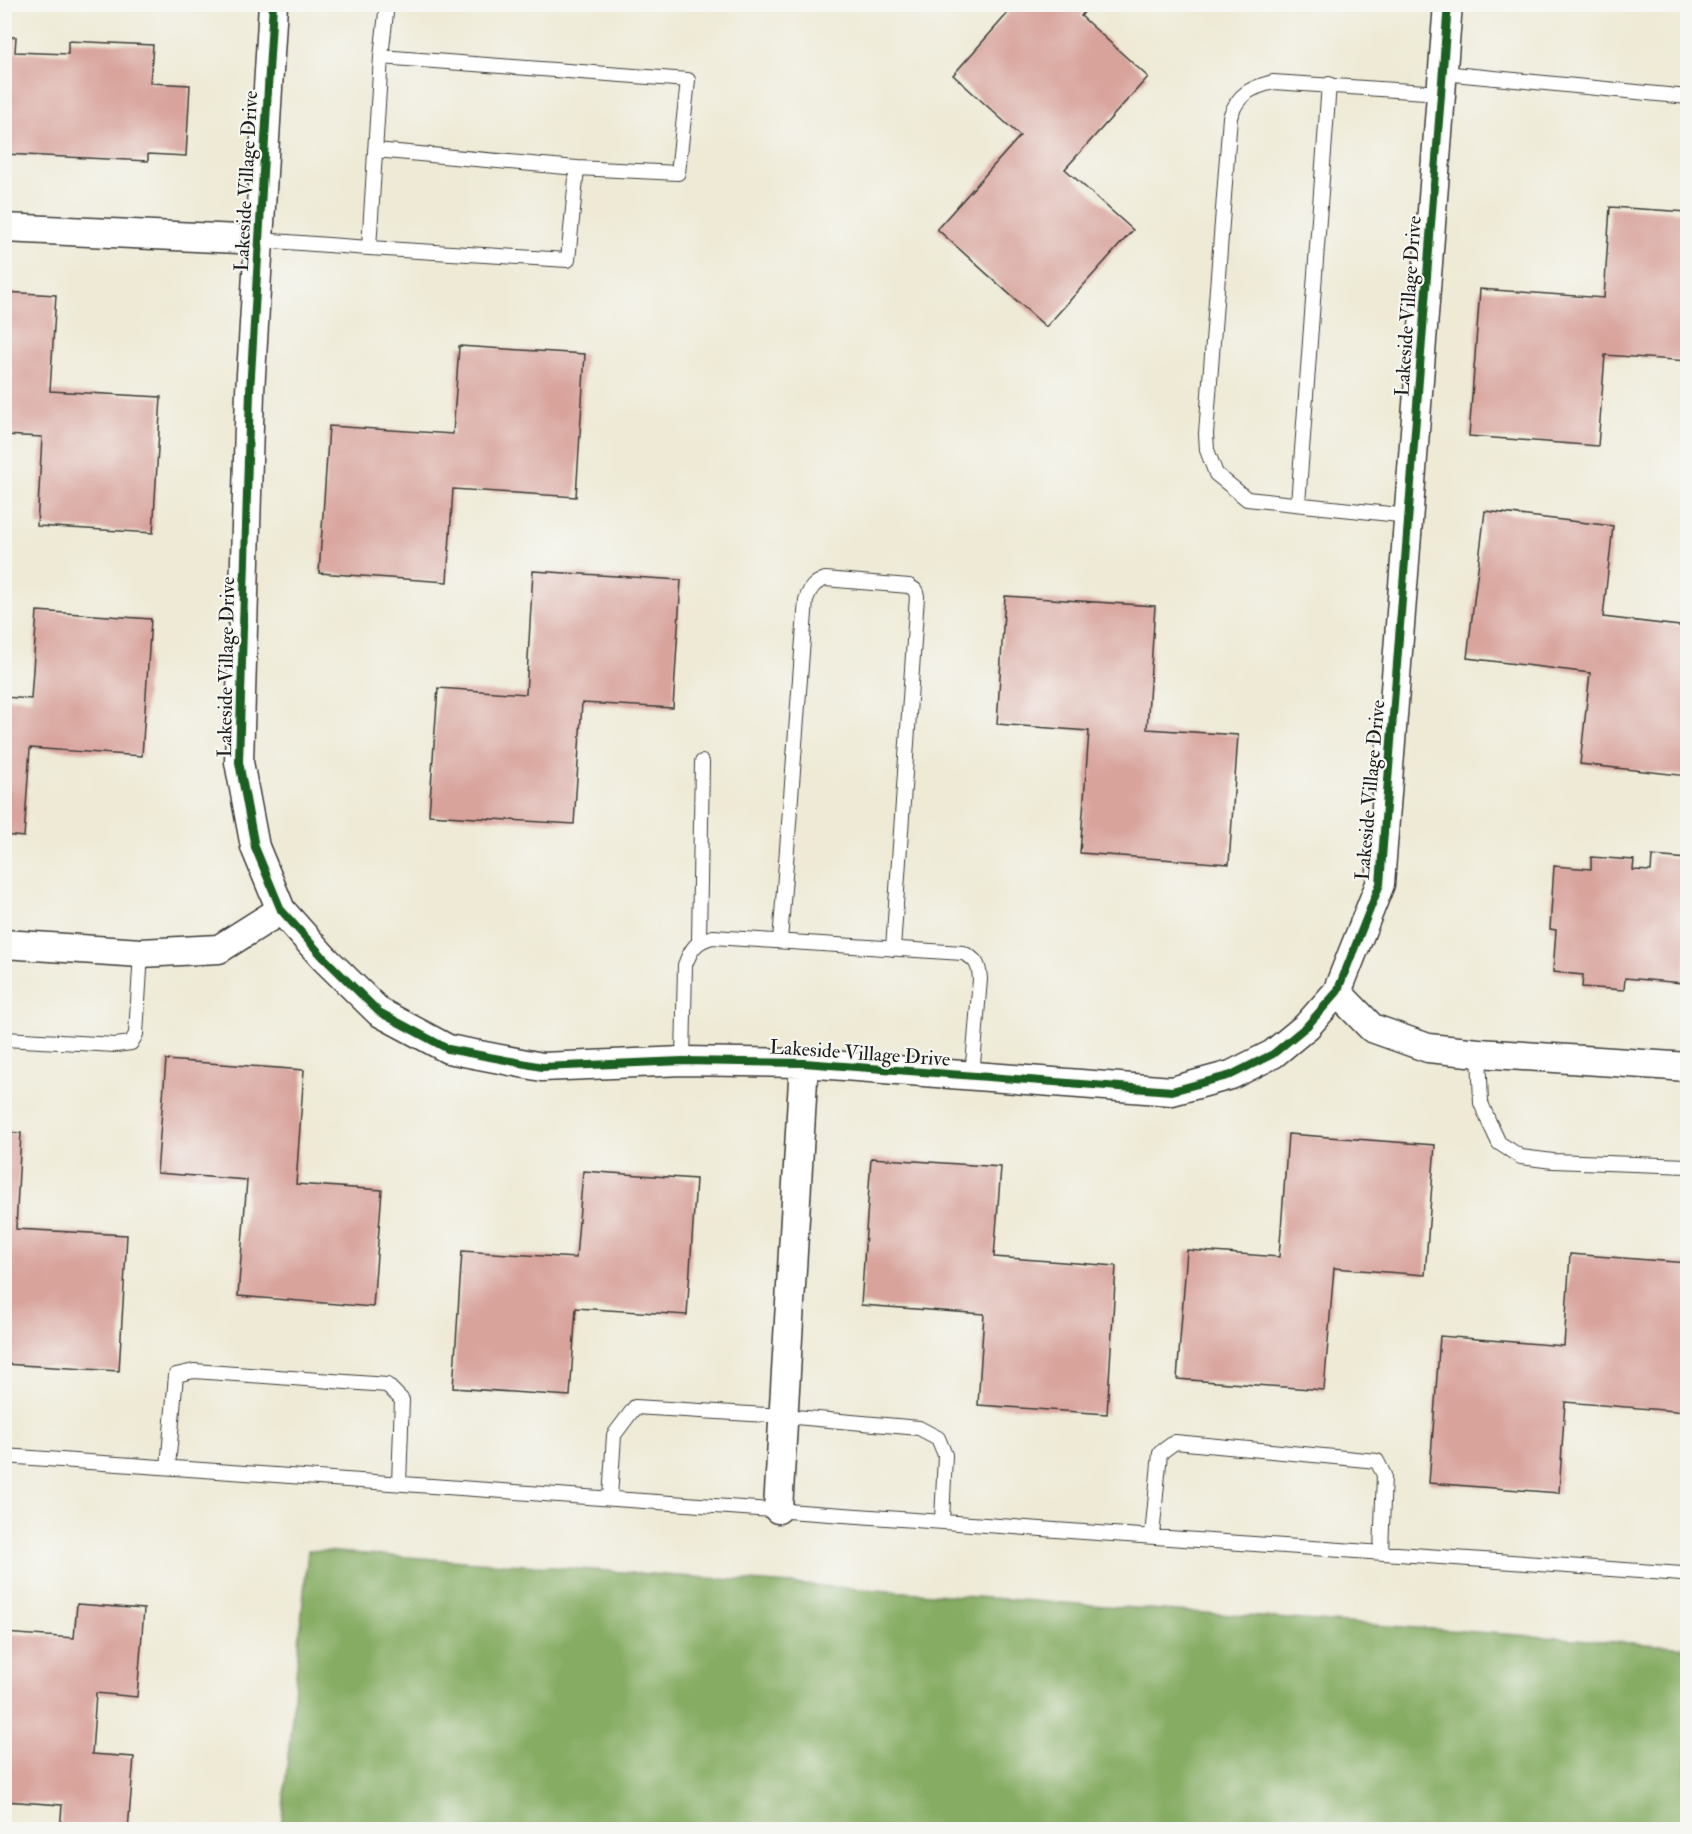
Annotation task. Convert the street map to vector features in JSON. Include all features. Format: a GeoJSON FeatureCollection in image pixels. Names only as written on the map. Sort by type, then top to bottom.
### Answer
{"type":"FeatureCollection","features":[{"type":"Feature","properties":{"kind":"street","name":"Lakeside Village Drive"},"geometry":{"type":"LineString","coordinates":[[273,4],[250,392],[239,762],[255,847],[280,910],[324,958],[379,1012],[448,1049],[542,1067],[683,1061],[804,1063],[1172,1091],[1231,1075],[1273,1054],[1307,1026],[1337,992],[1380,885],[1448,4]]}},
{"type":"Feature","properties":{"kind":"street","name":"Lakeside Village Drive"},"geometry":{"type":"LineString","coordinates":[[4,228],[260,240]]}},
{"type":"Feature","properties":{"kind":"street"},"geometry":{"type":"LineString","coordinates":[[4,944],[141,953],[219,949],[280,910]]}},
{"type":"Feature","properties":{"kind":"street"},"geometry":{"type":"LineString","coordinates":[[1337,992],[1372,1028],[1428,1048],[1688,1067]]}},
{"type":"Feature","properties":{"kind":"street","name":"Lakeside Village Drive"},"geometry":{"type":"LineString","coordinates":[[778,1509],[804,1063]]}},
{"type":"Feature","properties":{"kind":"lane"},"geometry":{"type":"LineString","coordinates":[[369,248],[381,57],[387,4]]}},
{"type":"Feature","properties":{"kind":"lane"},"geometry":{"type":"LineString","coordinates":[[375,150],[577,168],[678,173],[688,80],[381,57]]}},
{"type":"Feature","properties":{"kind":"lane"},"geometry":{"type":"LineString","coordinates":[[1409,516],[1247,499],[1216,474],[1207,450],[1206,434],[1230,117],[1234,103],[1257,86],[1273,82],[1442,83],[1688,97]]}},
{"type":"Feature","properties":{"kind":"lane"},"geometry":{"type":"LineString","coordinates":[[1298,504],[1329,84]]}},
{"type":"Feature","properties":{"kind":"lane"},"geometry":{"type":"LineString","coordinates":[[260,240],[568,260],[577,168]]}},
{"type":"Feature","properties":{"kind":"lane"},"geometry":{"type":"LineString","coordinates":[[780,941],[806,600],[809,590],[816,582],[825,579],[909,586],[918,596],[893,949]]}},
{"type":"Feature","properties":{"kind":"lane"},"geometry":{"type":"LineString","coordinates":[[683,1061],[685,965],[690,951],[699,940],[702,762]]}},
{"type":"Feature","properties":{"kind":"lane"},"geometry":{"type":"LineString","coordinates":[[699,940],[713,937],[963,953],[975,959],[980,979],[972,1077]]}},
{"type":"Feature","properties":{"kind":"lane"},"geometry":{"type":"LineString","coordinates":[[4,1039],[116,1046],[130,1043],[136,1034],[141,953]]}},
{"type":"Feature","properties":{"kind":"lane"},"geometry":{"type":"LineString","coordinates":[[1479,1053],[1481,1103],[1499,1143],[1521,1157],[1553,1161],[1688,1166]]}},
{"type":"Feature","properties":{"kind":"lane"},"geometry":{"type":"LineString","coordinates":[[168,1467],[176,1375],[194,1371],[387,1385],[402,1400],[399,1483]]}},
{"type":"Feature","properties":{"kind":"lane"},"geometry":{"type":"LineString","coordinates":[[610,1498],[614,1435],[635,1407],[784,1416],[919,1428],[938,1438],[945,1455],[942,1521]]}},
{"type":"Feature","properties":{"kind":"lane"},"geometry":{"type":"LineString","coordinates":[[1152,1536],[1160,1453],[1175,1442],[1377,1461],[1384,1475],[1381,1552]]}},
{"type":"Feature","properties":{"kind":"lane"},"geometry":{"type":"LineString","coordinates":[[4,1456],[1682,1574],[1688,1571]]}},
{"type":"Feature","properties":{"kind":"green space"},"geometry":{"type":"Polygon","coordinates":[[[308,1550],[1687,1647],[1687,1829],[281,1829],[308,1550]]]}},
{"type":"Feature","properties":{"kind":"building"},"geometry":{"type":"Polygon","coordinates":[[[1016,4],[1091,4],[1081,16],[1148,77],[1065,169],[1133,230],[1046,327],[937,229],[1020,136],[953,75],[1016,4]]]}},
{"type":"Feature","properties":{"kind":"building"},"geometry":{"type":"Polygon","coordinates":[[[4,37],[16,37],[15,52],[68,54],[68,41],[153,45],[150,83],[190,85],[186,156],[148,154],[148,161],[4,154],[4,37]]]}},
{"type":"Feature","properties":{"kind":"building"},"geometry":{"type":"Polygon","coordinates":[[[1610,207],[1688,212],[1688,361],[1605,355],[1598,446],[1469,436],[1480,289],[1604,298],[1610,207]]]}},
{"type":"Feature","properties":{"kind":"building"},"geometry":{"type":"Polygon","coordinates":[[[4,292],[56,295],[50,391],[161,397],[153,533],[37,526],[42,437],[4,435],[4,292]]]}},
{"type":"Feature","properties":{"kind":"building"},"geometry":{"type":"Polygon","coordinates":[[[459,346],[585,354],[576,497],[453,489],[447,582],[319,573],[329,426],[453,434],[459,346]]]}},
{"type":"Feature","properties":{"kind":"building"},"geometry":{"type":"Polygon","coordinates":[[[1485,511],[1613,526],[1603,617],[1688,627],[1688,776],[1580,764],[1590,673],[1467,658],[1485,511]]]}},
{"type":"Feature","properties":{"kind":"building"},"geometry":{"type":"Polygon","coordinates":[[[533,571],[681,580],[673,708],[582,703],[574,824],[429,815],[438,688],[526,694],[533,571]]]}},
{"type":"Feature","properties":{"kind":"building"},"geometry":{"type":"Polygon","coordinates":[[[1005,596],[1155,606],[1147,729],[1238,735],[1229,864],[1080,853],[1089,731],[997,724],[1005,596]]]}},
{"type":"Feature","properties":{"kind":"building"},"geometry":{"type":"Polygon","coordinates":[[[37,611],[151,619],[142,756],[30,748],[24,837],[4,835],[4,697],[31,699],[37,611]]]}},
{"type":"Feature","properties":{"kind":"building"},"geometry":{"type":"Polygon","coordinates":[[[1652,856],[1688,859],[1688,939],[1683,983],[1625,978],[1624,990],[1582,987],[1583,975],[1553,972],[1556,930],[1550,929],[1554,866],[1591,869],[1591,857],[1634,860],[1633,870],[1651,871],[1652,856]]]}},
{"type":"Feature","properties":{"kind":"building"},"geometry":{"type":"Polygon","coordinates":[[[166,1060],[304,1070],[296,1184],[382,1190],[373,1307],[238,1296],[247,1180],[157,1173],[166,1060]]]}},
{"type":"Feature","properties":{"kind":"building"},"geometry":{"type":"Polygon","coordinates":[[[4,1132],[21,1133],[16,1229],[127,1235],[119,1371],[4,1364],[8,1275],[4,1275],[4,1132]]]}},
{"type":"Feature","properties":{"kind":"building"},"geometry":{"type":"Polygon","coordinates":[[[1288,1134],[1435,1145],[1425,1275],[1334,1268],[1324,1390],[1177,1379],[1187,1250],[1279,1257],[1288,1134]]]}},
{"type":"Feature","properties":{"kind":"building"},"geometry":{"type":"Polygon","coordinates":[[[871,1158],[1001,1167],[994,1257],[1116,1266],[1107,1414],[978,1405],[984,1314],[861,1305],[871,1158]]]}},
{"type":"Feature","properties":{"kind":"building"},"geometry":{"type":"Polygon","coordinates":[[[583,1171],[696,1179],[687,1315],[576,1308],[570,1396],[453,1388],[462,1251],[576,1258],[583,1171]]]}},
{"type":"Feature","properties":{"kind":"building"},"geometry":{"type":"Polygon","coordinates":[[[1570,1254],[1688,1263],[1688,1412],[1565,1402],[1559,1493],[1429,1483],[1440,1336],[1564,1346],[1570,1254]]]}},
{"type":"Feature","properties":{"kind":"building"},"geometry":{"type":"Polygon","coordinates":[[[77,1604],[144,1609],[137,1697],[96,1693],[92,1754],[134,1757],[128,1830],[60,1830],[62,1805],[4,1801],[4,1633],[74,1638],[77,1604]]]}},
{"type":"Feature","properties":{"kind":"cycle path"},"geometry":{"type":"LineString","coordinates":[[273,4],[250,392],[239,762],[255,847],[281,910],[324,958],[379,1012],[448,1049],[542,1067],[683,1061],[804,1063],[1172,1091],[1231,1075],[1273,1054],[1307,1026],[1337,992],[1380,884],[1448,4]]}}]}
